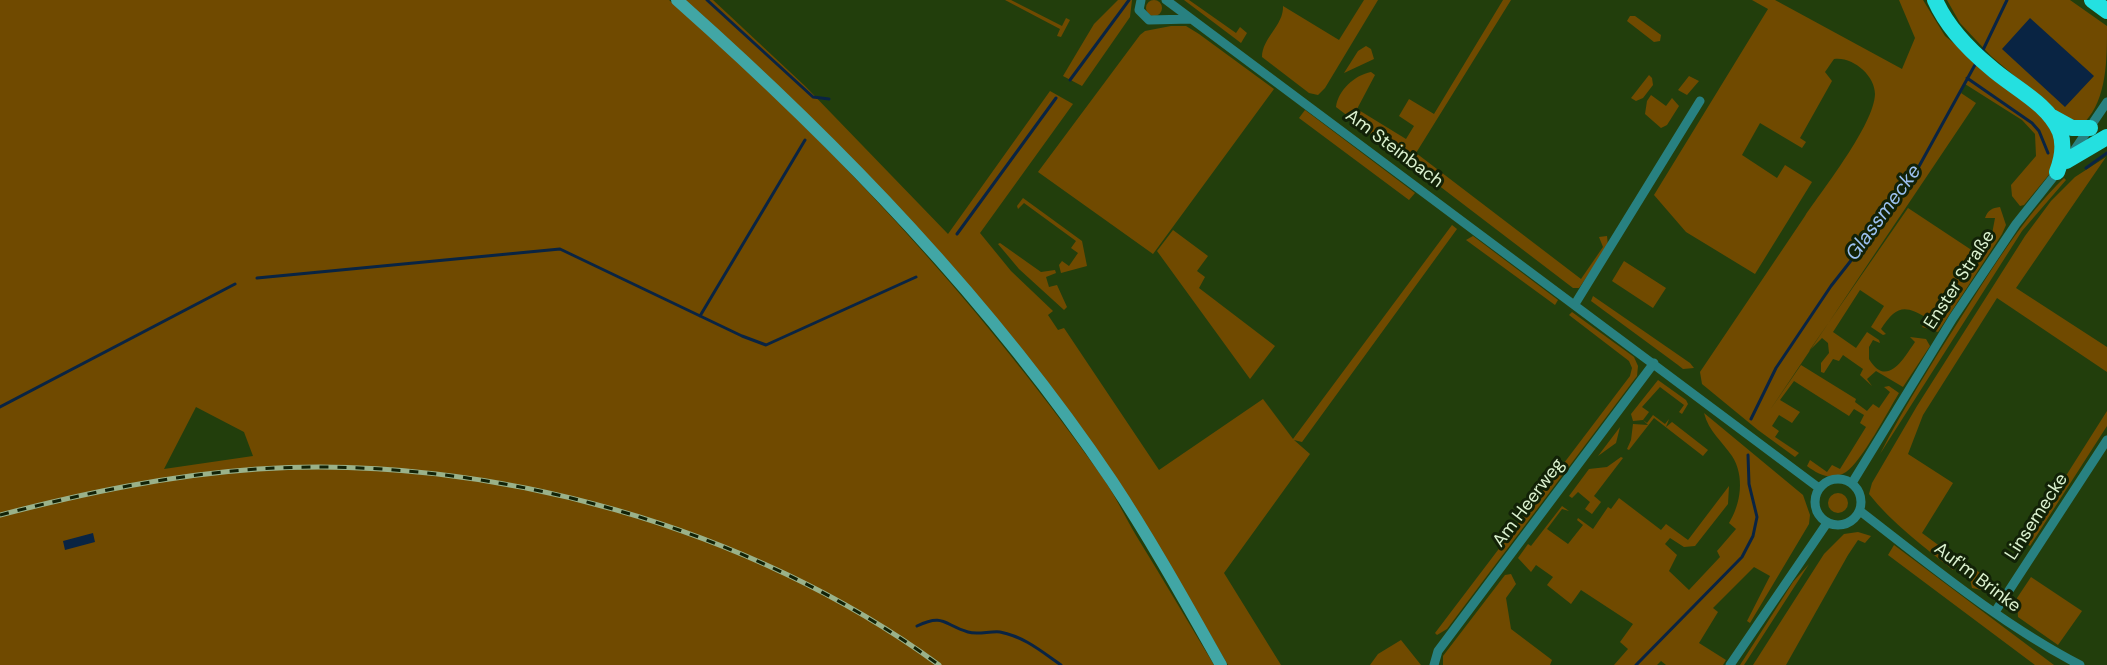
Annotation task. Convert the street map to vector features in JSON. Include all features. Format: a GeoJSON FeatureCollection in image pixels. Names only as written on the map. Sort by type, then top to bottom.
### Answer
{"type":"FeatureCollection","features":[{"type":"Feature","properties":{"kind":"highway"},"geometry":{"type":"LineString","coordinates":[[1935,0],[1955,33],[1990,68],[2051,116],[2072,128],[2090,128]]}},
{"type":"Feature","properties":{"kind":"highway"},"geometry":{"type":"LineString","coordinates":[[2092,0],[2107,11]]}},
{"type":"Feature","properties":{"kind":"highway"},"geometry":{"type":"LineString","coordinates":[[2051,116],[2062,142],[2062,167]]}},
{"type":"Feature","properties":{"kind":"highway"},"geometry":{"type":"LineString","coordinates":[[2062,167],[2107,137]]}},
{"type":"Feature","properties":{"kind":"main road"},"geometry":{"type":"LineString","coordinates":[[677,0],[767,82],[848,163],[932,251],[989,317],[1112,482],[1221,665]]}},
{"type":"Feature","properties":{"kind":"street"},"geometry":{"type":"LineString","coordinates":[[1141,0],[1139,10],[1149,20],[1193,19]]}},
{"type":"Feature","properties":{"kind":"street","name":"Am Steinbach"},"geometry":{"type":"LineString","coordinates":[[1166,0],[1819,488]]}},
{"type":"Feature","properties":{"kind":"street"},"geometry":{"type":"LineString","coordinates":[[1575,304],[1700,101]]}},
{"type":"Feature","properties":{"kind":"street","name":"Enster Straße"},"geometry":{"type":"LineString","coordinates":[[1852,483],[1971,291],[2016,224],[2062,167],[2107,102]]}},
{"type":"Feature","properties":{"kind":"street","name":"Am Heerweg"},"geometry":{"type":"LineString","coordinates":[[1434,665],[1438,651],[1654,363]]}},
{"type":"Feature","properties":{"kind":"street","name":"Linsemecke"},"geometry":{"type":"LineString","coordinates":[[1995,612],[2107,440]]}},
{"type":"Feature","properties":{"kind":"street"},"geometry":{"type":"LineString","coordinates":[[1831,480],[1846,480],[1852,483],[1862,499],[1860,511],[1846,524],[1827,523],[1815,507],[1819,488],[1831,480]]}},
{"type":"Feature","properties":{"kind":"street","name":"Auf'm Brinke"},"geometry":{"type":"LineString","coordinates":[[1860,511],[1995,612],[2048,648],[2080,665]]}},
{"type":"Feature","properties":{"kind":"street"},"geometry":{"type":"LineString","coordinates":[[1730,665],[1827,523]]}},
{"type":"Feature","properties":{"kind":"shaded area"},"geometry":{"type":"Polygon","coordinates":[[[0,0],[669,0],[728,53],[842,164],[950,283],[1001,344],[1051,407],[1114,495],[1214,665],[0,665],[0,0]],[[196,407],[164,469],[253,456],[244,432],[196,407]]]}},
{"type":"Feature","properties":{"kind":"shaded area"},"geometry":{"type":"Polygon","coordinates":[[[685,0],[713,0],[805,86],[948,234],[1050,91],[1073,104],[980,233],[1011,271],[1053,311],[1048,315],[1058,330],[1064,328],[1159,470],[1263,399],[1293,439],[1452,225],[1457,229],[1302,442],[1294,440],[1310,454],[1224,573],[1281,665],[1228,665],[1151,534],[1098,452],[819,126],[685,0]]]}},
{"type":"Feature","properties":{"kind":"shaded area"},"geometry":{"type":"Polygon","coordinates":[[[1005,0],[1011,0],[1062,26],[1066,18],[1070,20],[1061,37],[1057,36],[1060,29],[1005,0]]]}},
{"type":"Feature","properties":{"kind":"shaded area"},"geometry":{"type":"Polygon","coordinates":[[[1118,0],[1132,0],[1130,17],[1082,86],[1063,76],[1094,24],[1118,0]]]}},
{"type":"Feature","properties":{"kind":"shaded area"},"geometry":{"type":"Polygon","coordinates":[[[1154,0],[1160,2],[1162,8],[1160,14],[1154,16],[1148,14],[1146,8],[1148,2],[1154,0]]]}},
{"type":"Feature","properties":{"kind":"shaded area"},"geometry":{"type":"Polygon","coordinates":[[[1184,0],[1189,0],[1236,33],[1240,27],[1247,33],[1241,43],[1184,0]]]}},
{"type":"Feature","properties":{"kind":"shaded area"},"geometry":{"type":"Polygon","coordinates":[[[1364,0],[1378,0],[1325,88],[1318,95],[1309,93],[1262,57],[1265,44],[1280,19],[1283,6],[1339,40],[1364,0]]]}},
{"type":"Feature","properties":{"kind":"shaded area"},"geometry":{"type":"Polygon","coordinates":[[[1503,0],[1511,0],[1416,153],[1581,279],[1603,247],[1599,237],[1607,236],[1608,246],[1579,288],[1573,288],[1336,107],[1340,95],[1348,84],[1359,76],[1371,72],[1375,75],[1357,109],[1406,139],[1414,126],[1399,116],[1409,99],[1434,114],[1503,0]]]}},
{"type":"Feature","properties":{"kind":"shaded area"},"geometry":{"type":"Polygon","coordinates":[[[1752,0],[1775,0],[1902,69],[1915,38],[1899,0],[1923,0],[1945,36],[2040,114],[2056,138],[2052,171],[2024,205],[2020,206],[2012,196],[2011,185],[2036,156],[2035,134],[2022,120],[1965,84],[1961,93],[1976,103],[1770,410],[1801,365],[1856,399],[1855,402],[1867,411],[1873,404],[1879,408],[1890,392],[1884,387],[1889,386],[1899,393],[1859,458],[1846,472],[1836,476],[1821,474],[1807,466],[1810,460],[1827,472],[1832,465],[1840,469],[1866,427],[1860,423],[1864,415],[1854,409],[1849,416],[1794,381],[1780,400],[1800,412],[1792,423],[1779,415],[1772,426],[1779,431],[1775,437],[1799,453],[1795,457],[1702,384],[1700,372],[1857,139],[1872,107],[1875,94],[1871,80],[1855,64],[1834,59],[1825,72],[1832,81],[1800,138],[1806,142],[1802,148],[1760,123],[1742,155],[1777,178],[1785,165],[1812,182],[1755,274],[1686,232],[1654,195],[1768,9],[1752,0]]]}},
{"type":"Feature","properties":{"kind":"shaded area"},"geometry":{"type":"Polygon","coordinates":[[[1947,0],[2070,0],[2107,26],[2106,65],[2102,90],[2098,102],[2085,122],[2064,118],[1991,56],[1960,23],[1947,0]]]}},
{"type":"Feature","properties":{"kind":"shaded area"},"geometry":{"type":"Polygon","coordinates":[[[1630,16],[1635,16],[1661,35],[1660,41],[1654,42],[1627,21],[1630,16]]]}},
{"type":"Feature","properties":{"kind":"shaded area"},"geometry":{"type":"Polygon","coordinates":[[[1171,26],[1186,26],[1274,89],[1153,254],[1038,172],[1140,35],[1145,31],[1171,26]]]}},
{"type":"Feature","properties":{"kind":"shaded area"},"geometry":{"type":"Polygon","coordinates":[[[1366,46],[1371,49],[1374,59],[1344,73],[1358,51],[1366,46]]]}},
{"type":"Feature","properties":{"kind":"shaded area"},"geometry":{"type":"Polygon","coordinates":[[[1649,75],[1653,85],[1643,98],[1636,101],[1631,98],[1649,75]]]}},
{"type":"Feature","properties":{"kind":"shaded area"},"geometry":{"type":"Polygon","coordinates":[[[1689,76],[1699,81],[1687,95],[1678,90],[1689,76]]]}},
{"type":"Feature","properties":{"kind":"shaded area"},"geometry":{"type":"Polygon","coordinates":[[[1651,95],[1666,106],[1672,98],[1679,106],[1667,125],[1661,128],[1645,114],[1647,101],[1651,95]]]}},
{"type":"Feature","properties":{"kind":"shaded area"},"geometry":{"type":"Polygon","coordinates":[[[1305,110],[1415,193],[1409,200],[1299,118],[1305,110]]]}},
{"type":"Feature","properties":{"kind":"shaded area"},"geometry":{"type":"Polygon","coordinates":[[[2106,157],[2016,288],[2107,347],[2107,372],[1997,298],[1923,415],[1908,454],[1953,483],[1922,533],[1960,561],[1953,570],[1878,505],[1869,494],[1872,483],[1917,406],[2025,236],[2051,201],[2075,177],[2106,157]]]}},
{"type":"Feature","properties":{"kind":"shaded area"},"geometry":{"type":"Polygon","coordinates":[[[2064,178],[2066,180],[2022,231],[1880,454],[1918,385],[1996,263],[2021,227],[2064,178]]]}},
{"type":"Feature","properties":{"kind":"shaded area"},"geometry":{"type":"Polygon","coordinates":[[[1023,198],[1082,241],[1087,266],[1061,273],[1059,265],[1062,261],[1069,266],[1078,253],[1071,248],[1076,241],[1024,203],[1018,209],[1017,206],[1023,198]]]}},
{"type":"Feature","properties":{"kind":"shaded area"},"geometry":{"type":"Polygon","coordinates":[[[2000,207],[2006,225],[2002,234],[1938,332],[1922,327],[1927,318],[1906,309],[1891,316],[1881,329],[1886,334],[1883,335],[1871,327],[1884,306],[1860,290],[1833,332],[1856,348],[1867,332],[1879,340],[1880,343],[1873,340],[1869,347],[1869,359],[1876,368],[1882,371],[1895,368],[1900,362],[1915,342],[1910,337],[1926,339],[1930,346],[1903,387],[1876,371],[1867,379],[1872,386],[1860,375],[1863,369],[1843,355],[1839,361],[1833,359],[1824,373],[1821,372],[1821,363],[1829,353],[1828,343],[1822,338],[1809,351],[1908,208],[1973,251],[1992,234],[1995,218],[1985,218],[1987,213],[2000,207]]]}},
{"type":"Feature","properties":{"kind":"shaded area"},"geometry":{"type":"Polygon","coordinates":[[[1173,230],[1208,256],[1197,271],[1205,277],[1199,288],[1275,346],[1250,379],[1157,251],[1173,230]]]}},
{"type":"Feature","properties":{"kind":"shaded area"},"geometry":{"type":"Polygon","coordinates":[[[1473,236],[1558,300],[1555,305],[1466,240],[1473,236]]]}},
{"type":"Feature","properties":{"kind":"shaded area"},"geometry":{"type":"Polygon","coordinates":[[[1000,243],[1041,272],[1055,270],[1056,273],[1046,277],[1049,287],[1057,285],[1067,307],[1064,310],[1019,269],[998,244],[1000,243]]]}},
{"type":"Feature","properties":{"kind":"shaded area"},"geometry":{"type":"Polygon","coordinates":[[[1624,261],[1666,288],[1653,308],[1612,281],[1624,261]]]}},
{"type":"Feature","properties":{"kind":"shaded area"},"geometry":{"type":"Polygon","coordinates":[[[1593,296],[1694,368],[1683,369],[1591,301],[1593,296]]]}},
{"type":"Feature","properties":{"kind":"shaded area"},"geometry":{"type":"Polygon","coordinates":[[[1572,312],[1634,357],[1638,366],[1637,376],[1447,629],[1437,635],[1435,633],[1630,376],[1632,368],[1629,361],[1569,315],[1572,312]]]}},
{"type":"Feature","properties":{"kind":"shaded area"},"geometry":{"type":"Polygon","coordinates":[[[1658,380],[1686,400],[1688,404],[1682,414],[1679,412],[1684,405],[1660,387],[1642,407],[1649,412],[1643,420],[1633,421],[1631,414],[1658,380]]]}},
{"type":"Feature","properties":{"kind":"shaded area"},"geometry":{"type":"Polygon","coordinates":[[[2107,411],[2107,426],[2030,546],[2024,542],[2107,411]]]}},
{"type":"Feature","properties":{"kind":"shaded area"},"geometry":{"type":"Polygon","coordinates":[[[1704,413],[1803,495],[1810,515],[1809,524],[1750,623],[1747,621],[1770,576],[1754,567],[1713,608],[1718,612],[1699,643],[1726,660],[1723,665],[1666,665],[1661,661],[1657,665],[1614,665],[1628,649],[1620,642],[1633,624],[1581,590],[1571,604],[1547,585],[1553,577],[1536,565],[1531,572],[1518,558],[1528,544],[1531,546],[1562,506],[1569,511],[1562,509],[1547,529],[1568,544],[1583,525],[1577,520],[1578,518],[1593,529],[1608,507],[1611,509],[1619,498],[1661,530],[1666,524],[1688,540],[1729,486],[1728,504],[1695,546],[1684,547],[1670,538],[1665,544],[1677,555],[1669,571],[1689,590],[1720,557],[1717,551],[1736,529],[1729,523],[1739,499],[1740,490],[1736,464],[1712,431],[1704,413]]]}},
{"type":"Feature","properties":{"kind":"shaded area"},"geometry":{"type":"Polygon","coordinates":[[[1653,415],[1665,424],[1669,419],[1666,427],[1672,422],[1708,450],[1703,456],[1654,418],[1629,450],[1627,449],[1633,424],[1648,425],[1643,420],[1647,423],[1653,415]]]}},
{"type":"Feature","properties":{"kind":"shaded area"},"geometry":{"type":"Polygon","coordinates":[[[1620,427],[1616,443],[1598,456],[1620,427]]]}},
{"type":"Feature","properties":{"kind":"shaded area"},"geometry":{"type":"Polygon","coordinates":[[[1621,457],[1623,458],[1594,496],[1601,502],[1592,514],[1585,509],[1590,502],[1578,492],[1572,498],[1569,496],[1589,469],[1607,467],[1621,457]]]}},
{"type":"Feature","properties":{"kind":"shaded area"},"geometry":{"type":"Polygon","coordinates":[[[1838,493],[1845,496],[1848,503],[1845,510],[1838,513],[1831,510],[1828,503],[1831,496],[1838,493]]]}},
{"type":"Feature","properties":{"kind":"shaded area"},"geometry":{"type":"Polygon","coordinates":[[[1858,532],[1871,536],[1865,543],[1858,540],[1848,555],[1786,665],[1753,665],[1824,554],[1844,534],[1858,532]]]}},
{"type":"Feature","properties":{"kind":"shaded area"},"geometry":{"type":"Polygon","coordinates":[[[1894,545],[2054,665],[2035,665],[1888,555],[1894,545]]]}},
{"type":"Feature","properties":{"kind":"shaded area"},"geometry":{"type":"Polygon","coordinates":[[[1809,564],[1744,665],[1740,665],[1793,582],[1809,564]]]}},
{"type":"Feature","properties":{"kind":"shaded area"},"geometry":{"type":"Polygon","coordinates":[[[1975,570],[2000,587],[1991,592],[1972,588],[1970,579],[1975,570]]]}},
{"type":"Feature","properties":{"kind":"shaded area"},"geometry":{"type":"Polygon","coordinates":[[[1511,574],[1516,584],[1506,598],[1511,629],[1552,660],[1550,665],[1443,665],[1443,656],[1505,575],[1511,574]]]}},
{"type":"Feature","properties":{"kind":"shaded area"},"geometry":{"type":"Polygon","coordinates":[[[2031,577],[2082,611],[2058,645],[2018,617],[2017,598],[2031,577]]]}},
{"type":"Feature","properties":{"kind":"shaded area"},"geometry":{"type":"Polygon","coordinates":[[[1401,640],[1421,665],[1370,665],[1378,654],[1401,640]]]}},
{"type":"Feature","properties":{"kind":"water"},"geometry":{"type":"Polygon","coordinates":[[[2030,18],[2094,76],[2065,107],[2002,49],[2030,18]]]}},
{"type":"Feature","properties":{"kind":"water"},"geometry":{"type":"Polygon","coordinates":[[[93,533],[95,542],[65,550],[63,541],[93,533]]]}},
{"type":"Feature","properties":{"kind":"waterway"},"geometry":{"type":"LineString","coordinates":[[707,0],[813,97],[829,99]]}},
{"type":"Feature","properties":{"kind":"waterway"},"geometry":{"type":"LineString","coordinates":[[1070,80],[1129,0]]}},
{"type":"Feature","properties":{"kind":"waterway","name":"Glassmecke"},"geometry":{"type":"LineString","coordinates":[[1982,52],[2007,0]]}},
{"type":"Feature","properties":{"kind":"waterway","name":"Glassmecke"},"geometry":{"type":"LineString","coordinates":[[1751,419],[1776,368],[1831,286],[1853,258],[1885,207],[1912,179],[1976,63]]}},
{"type":"Feature","properties":{"kind":"waterway"},"geometry":{"type":"LineString","coordinates":[[1967,78],[2032,123],[2039,131],[2048,153]]}},
{"type":"Feature","properties":{"kind":"waterway"},"geometry":{"type":"LineString","coordinates":[[957,234],[1056,98]]}},
{"type":"Feature","properties":{"kind":"waterway"},"geometry":{"type":"LineString","coordinates":[[700,316],[805,140]]}},
{"type":"Feature","properties":{"kind":"waterway"},"geometry":{"type":"LineString","coordinates":[[2086,168],[2107,153]]}},
{"type":"Feature","properties":{"kind":"waterway"},"geometry":{"type":"LineString","coordinates":[[257,278],[560,249],[742,336],[766,345],[916,277]]}},
{"type":"Feature","properties":{"kind":"waterway"},"geometry":{"type":"LineString","coordinates":[[0,407],[235,284]]}},
{"type":"Feature","properties":{"kind":"waterway","name":"Glassmecke"},"geometry":{"type":"LineString","coordinates":[[1636,665],[1742,557],[1753,536],[1757,517],[1749,484],[1748,455]]}},
{"type":"Feature","properties":{"kind":"waterway"},"geometry":{"type":"LineString","coordinates":[[917,626],[939,620],[972,633],[1009,634],[1032,645],[1061,665]]}},
{"type":"Feature","properties":{"kind":"railway"},"geometry":{"type":"LineString","coordinates":[[0,515],[128,486],[258,469],[346,467],[436,474],[526,488],[615,510],[702,538],[786,574],[865,616],[939,665]]}}]}
